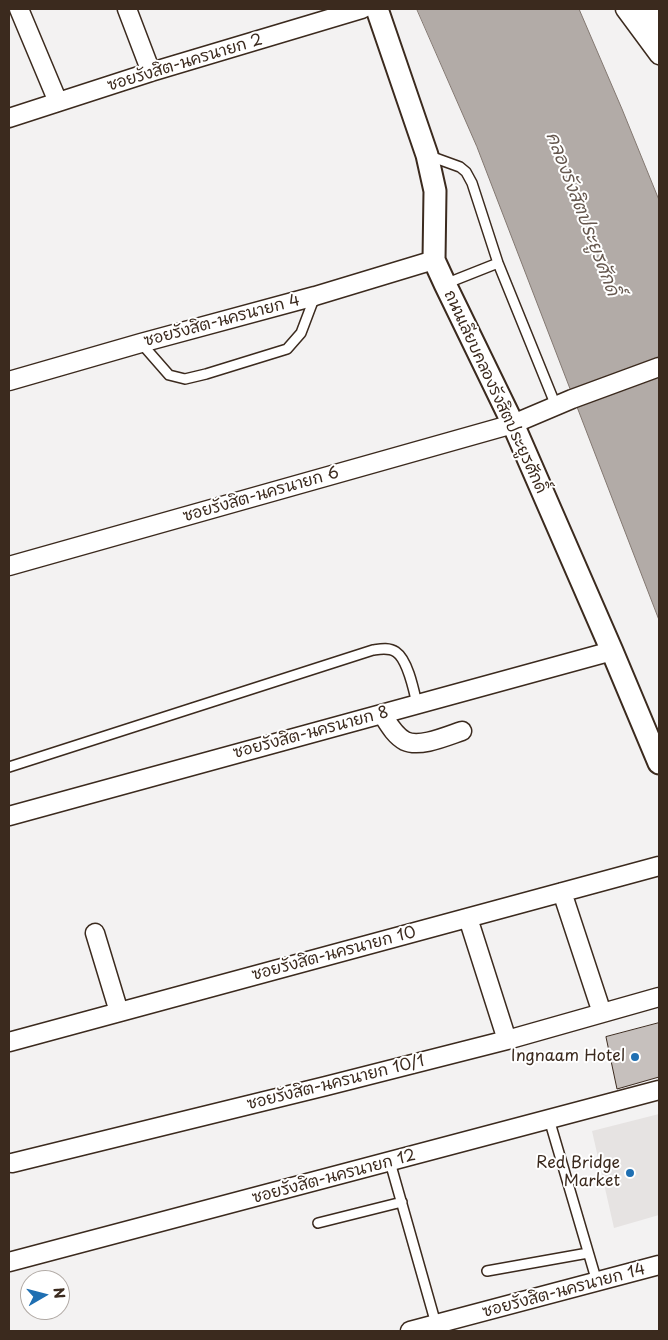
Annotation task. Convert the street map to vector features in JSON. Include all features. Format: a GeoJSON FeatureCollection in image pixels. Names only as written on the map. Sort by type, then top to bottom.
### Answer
{"type":"FeatureCollection","features":[{"type":"Feature","properties":{"kind":"main road"},"geometry":{"type":"LineString","coordinates":[[648,9],[659,36]]}},
{"type":"Feature","properties":{"kind":"street"},"geometry":{"type":"LineString","coordinates":[[19,9],[58,102]]}},
{"type":"Feature","properties":{"kind":"street"},"geometry":{"type":"LineString","coordinates":[[127,9],[151,72]]}},
{"type":"Feature","properties":{"kind":"street","name":"ซอยรังสิต-นครนายก 2"},"geometry":{"type":"LineString","coordinates":[[9,118],[151,72],[362,9]]}},
{"type":"Feature","properties":{"kind":"street","name":"ถนนเลียบคลองรังสิตประยูรศักดิ์"},"geometry":{"type":"LineString","coordinates":[[377,9],[427,155],[435,191],[434,260],[513,424],[659,763]]}},
{"type":"Feature","properties":{"kind":"street"},"geometry":{"type":"LineString","coordinates":[[626,9],[659,55]]}},
{"type":"Feature","properties":{"kind":"street","name":"ซอยรังสิต-นครนายก 4"},"geometry":{"type":"LineString","coordinates":[[9,381],[316,296],[434,260]]}},
{"type":"Feature","properties":{"kind":"street","name":"ซอยรังสิต-นครนายก 6"},"geometry":{"type":"LineString","coordinates":[[9,566],[513,424],[564,402],[659,366]]}},
{"type":"Feature","properties":{"kind":"street","name":"ซอยรังสิต-นครนายก 8"},"geometry":{"type":"LineString","coordinates":[[9,816],[612,651]]}},
{"type":"Feature","properties":{"kind":"street"},"geometry":{"type":"LineString","coordinates":[[382,714],[394,732],[405,741],[416,744],[462,731]]}},
{"type":"Feature","properties":{"kind":"street","name":"ซอยรังสิต-นครนายก 10"},"geometry":{"type":"LineString","coordinates":[[9,1042],[659,866]]}},
{"type":"Feature","properties":{"kind":"street"},"geometry":{"type":"LineString","coordinates":[[562,892],[602,1013]]}},
{"type":"Feature","properties":{"kind":"street"},"geometry":{"type":"LineString","coordinates":[[468,918],[506,1040]]}},
{"type":"Feature","properties":{"kind":"street"},"geometry":{"type":"LineString","coordinates":[[95,933],[119,1012]]}},
{"type":"Feature","properties":{"kind":"street","name":"ซอยรังสิต-นครนายก 10/1"},"geometry":{"type":"LineString","coordinates":[[12,1163],[506,1040],[659,997]]}},
{"type":"Feature","properties":{"kind":"street","name":"ซอยรังสิต-นครนายก 12"},"geometry":{"type":"LineString","coordinates":[[9,1262],[659,1090]]}},
{"type":"Feature","properties":{"kind":"street","name":"ซอยรังสิต-นครนายก 14"},"geometry":{"type":"LineString","coordinates":[[410,1331],[659,1265]]}},
{"type":"Feature","properties":{"kind":"lane"},"geometry":{"type":"LineString","coordinates":[[427,155],[460,167],[466,172],[472,184],[498,263],[564,402]]}},
{"type":"Feature","properties":{"kind":"lane"},"geometry":{"type":"LineString","coordinates":[[445,284],[498,263]]}},
{"type":"Feature","properties":{"kind":"lane"},"geometry":{"type":"LineString","coordinates":[[141,343],[169,375],[185,378],[206,374],[287,349],[301,333],[316,296]]}},
{"type":"Feature","properties":{"kind":"lane"},"geometry":{"type":"LineString","coordinates":[[9,767],[373,650],[386,648],[397,652],[407,666],[417,704]]}},
{"type":"Feature","properties":{"kind":"lane"},"geometry":{"type":"LineString","coordinates":[[549,1119],[597,1282]]}},
{"type":"Feature","properties":{"kind":"lane"},"geometry":{"type":"LineString","coordinates":[[390,1162],[436,1324]]}},
{"type":"Feature","properties":{"kind":"lane"},"geometry":{"type":"LineString","coordinates":[[318,1223],[402,1202]]}},
{"type":"Feature","properties":{"kind":"lane"},"geometry":{"type":"LineString","coordinates":[[487,1271],[588,1253]]}},
{"type":"Feature","properties":{"kind":"shaded area","name":"Red Bridge Market"},"geometry":{"type":"Polygon","coordinates":[[[659,1114],[659,1215],[614,1228],[592,1131],[659,1114]]]}},
{"type":"Feature","properties":{"kind":"water","name":"คลองรังสิตประยูรศักดิ์"},"geometry":{"type":"Polygon","coordinates":[[[417,9],[579,9],[659,200],[659,620],[477,147],[417,9]]]}},
{"type":"Feature","properties":{"kind":"building","name":"Ingnaam Hotel"},"geometry":{"type":"Polygon","coordinates":[[[659,1023],[659,1077],[617,1089],[606,1037],[659,1023]]]}},
{"type":"Feature","properties":{"kind":"place","name":"Ingnaam Hotel"},"geometry":{"type":"Point","coordinates":[635,1057]}},
{"type":"Feature","properties":{"kind":"place","name":"Red Bridge Market"},"geometry":{"type":"Point","coordinates":[630,1173]}}]}
